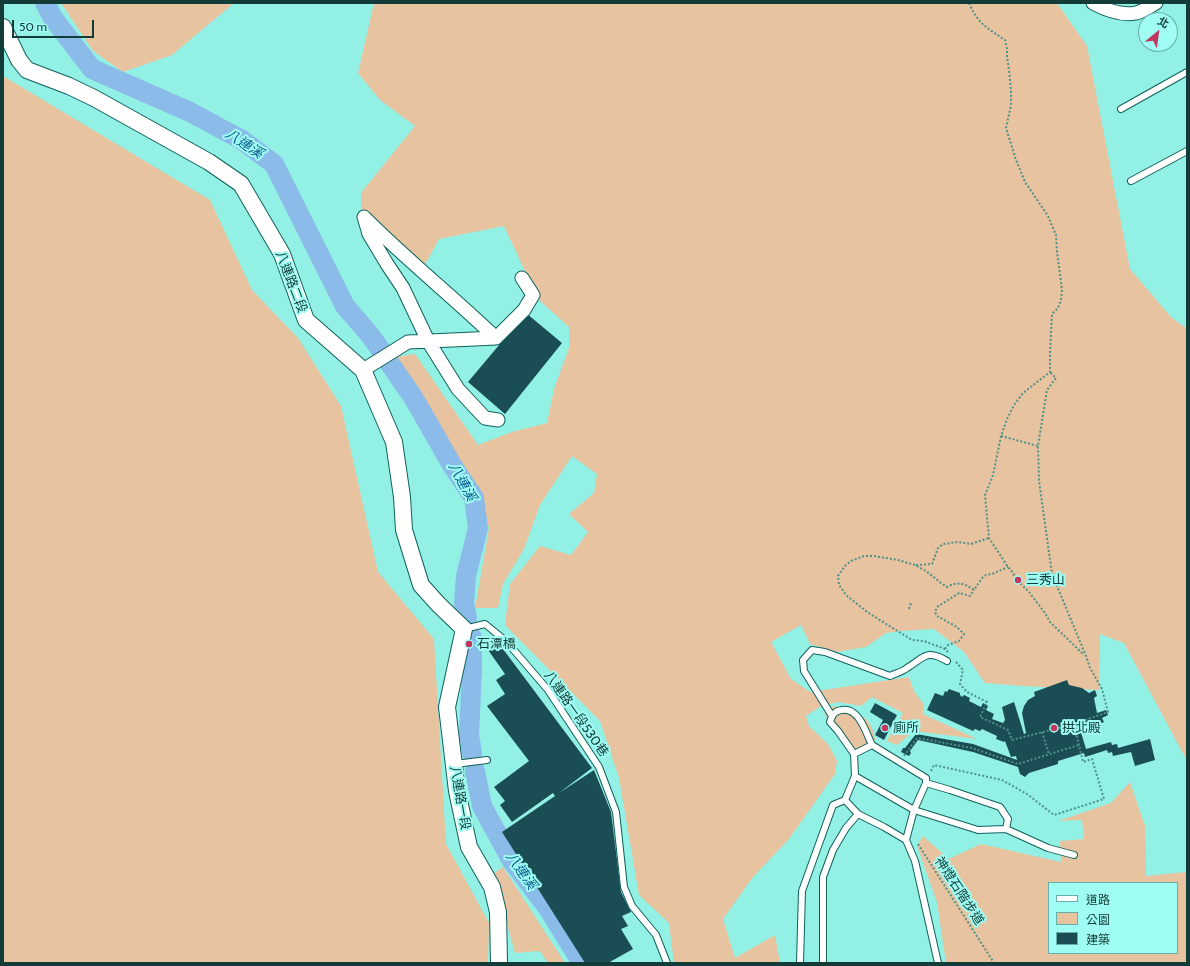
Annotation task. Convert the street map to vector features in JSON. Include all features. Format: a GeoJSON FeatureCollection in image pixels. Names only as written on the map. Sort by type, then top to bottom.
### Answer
{"type":"FeatureCollection","features":[{"type":"Feature","properties":{"kind":"street"},"geometry":{"type":"LineString","coordinates":[[1093,3],[1122,14],[1137,13],[1156,3]]}},
{"type":"Feature","properties":{"kind":"street","name":"八連路二段"},"geometry":{"type":"LineString","coordinates":[[3,27],[19,60],[27,70],[69,86],[94,98],[209,162],[240,184],[282,254],[306,320],[363,370],[394,442],[402,498],[404,530],[421,585],[464,629]]}},
{"type":"Feature","properties":{"kind":"street"},"geometry":{"type":"LineString","coordinates":[[496,338],[386,239],[364,217],[369,234],[403,288],[428,342],[458,389],[485,418],[498,420]]}},
{"type":"Feature","properties":{"kind":"street"},"geometry":{"type":"LineString","coordinates":[[363,370],[408,342],[496,338],[524,310],[533,295],[522,278]]}},
{"type":"Feature","properties":{"kind":"street","name":"八連路一段"},"geometry":{"type":"LineString","coordinates":[[464,629],[447,707],[457,791],[469,847],[492,887],[498,912],[499,963]]}},
{"type":"Feature","properties":{"kind":"lane"},"geometry":{"type":"LineString","coordinates":[[1121,109],[1187,72]]}},
{"type":"Feature","properties":{"kind":"lane"},"geometry":{"type":"LineString","coordinates":[[1131,181],[1187,151]]}},
{"type":"Feature","properties":{"kind":"lane","name":"八連路一段530巷"},"geometry":{"type":"LineString","coordinates":[[464,629],[485,624],[506,641],[548,690],[599,766],[616,812],[624,887],[632,906],[656,935],[667,963]]}},
{"type":"Feature","properties":{"kind":"lane"},"geometry":{"type":"LineString","coordinates":[[832,716],[804,671],[803,660],[812,650],[826,652],[890,676],[906,669],[920,658],[928,655],[948,658]]}},
{"type":"Feature","properties":{"kind":"lane"},"geometry":{"type":"LineString","coordinates":[[800,963],[802,891],[806,876],[826,826],[832,806],[845,800],[855,776],[854,754],[830,722],[832,716],[837,710],[847,709],[855,714],[863,725],[872,745],[900,761],[926,780],[1000,807],[1008,819],[1006,829]]}},
{"type":"Feature","properties":{"kind":"lane"},"geometry":{"type":"LineString","coordinates":[[854,754],[872,745]]}},
{"type":"Feature","properties":{"kind":"lane"},"geometry":{"type":"LineString","coordinates":[[454,764],[487,760]]}},
{"type":"Feature","properties":{"kind":"lane"},"geometry":{"type":"LineString","coordinates":[[855,776],[914,810],[978,830],[1006,829],[1048,848],[1074,855]]}},
{"type":"Feature","properties":{"kind":"lane"},"geometry":{"type":"LineString","coordinates":[[906,840],[914,810],[926,780]]}},
{"type":"Feature","properties":{"kind":"lane"},"geometry":{"type":"LineString","coordinates":[[845,800],[858,814],[906,840],[915,861],[938,963]]}},
{"type":"Feature","properties":{"kind":"lane"},"geometry":{"type":"LineString","coordinates":[[823,963],[823,878],[833,850],[846,828],[858,814]]}},
{"type":"Feature","properties":{"kind":"path"},"geometry":{"type":"LineString","coordinates":[[954,660],[963,670],[960,684],[967,692],[987,702],[980,717],[1008,730],[1012,740],[1074,724],[1108,712],[1102,689],[1090,668],[1052,574],[1039,481],[1038,446],[1047,390],[1056,378],[1050,372],[1052,314],[1058,308],[1062,290],[1056,235],[1048,216],[1025,182],[1006,128],[1011,90],[1005,40],[989,30],[978,20],[969,3]]}},
{"type":"Feature","properties":{"kind":"path"},"geometry":{"type":"LineString","coordinates":[[1050,372],[1023,393],[1007,419],[1001,436],[993,475],[985,495],[989,538],[1018,581],[1033,597],[1050,622],[1086,656]]}},
{"type":"Feature","properties":{"kind":"path"},"geometry":{"type":"LineString","coordinates":[[1001,436],[1038,446]]}},
{"type":"Feature","properties":{"kind":"path"},"geometry":{"type":"LineString","coordinates":[[915,565],[932,564],[938,548],[943,544],[958,542],[971,544],[989,538]]}},
{"type":"Feature","properties":{"kind":"path"},"geometry":{"type":"LineString","coordinates":[[946,648],[924,641],[912,640],[867,612],[846,595],[839,585],[838,576],[845,566],[851,561],[864,556],[874,556],[898,560],[915,565],[926,571],[947,587],[953,584],[965,584],[974,590]]}},
{"type":"Feature","properties":{"kind":"path"},"geometry":{"type":"LineString","coordinates":[[946,648],[948,645],[959,640],[964,634],[957,627],[937,616],[935,612],[937,607],[959,593],[970,596],[982,578],[986,575],[1008,567]]}},
{"type":"Feature","properties":{"kind":"path"},"geometry":{"type":"LineString","coordinates":[[909,609],[911,603]]}},
{"type":"Feature","properties":{"kind":"path"},"geometry":{"type":"LineString","coordinates":[[946,648],[948,658]]}},
{"type":"Feature","properties":{"kind":"path"},"geometry":{"type":"LineString","coordinates":[[926,780],[934,765],[1002,780],[1027,794],[1054,815],[1104,799],[1092,759],[1083,762],[1074,724]]}},
{"type":"Feature","properties":{"kind":"path"},"geometry":{"type":"LineString","coordinates":[[1042,732],[1049,754]]}},
{"type":"Feature","properties":{"kind":"path"},"geometry":{"type":"LineString","coordinates":[[900,761],[917,738],[972,748],[1018,764],[1079,745]]}},
{"type":"Feature","properties":{"kind":"path","name":"神燈石階步道"},"geometry":{"type":"LineString","coordinates":[[909,830],[994,963]]}},
{"type":"Feature","properties":{"kind":"green space"},"geometry":{"type":"Polygon","coordinates":[[[61,3],[234,3],[172,55],[123,72],[93,51],[61,3]]]}},
{"type":"Feature","properties":{"kind":"green space"},"geometry":{"type":"Polygon","coordinates":[[[374,3],[1057,3],[1087,46],[1130,269],[1171,317],[1187,329],[1187,761],[1124,643],[1100,634],[1099,690],[985,683],[964,652],[934,629],[886,633],[866,647],[837,652],[810,644],[801,625],[771,642],[791,679],[810,692],[909,677],[914,691],[924,705],[923,714],[977,739],[914,731],[897,745],[887,741],[903,713],[872,697],[861,706],[838,702],[821,706],[806,716],[809,726],[828,744],[837,761],[835,774],[789,839],[753,877],[723,919],[735,958],[775,935],[780,963],[674,963],[669,923],[639,895],[619,778],[600,721],[505,625],[510,584],[540,546],[571,555],[588,532],[569,514],[594,493],[597,474],[572,456],[540,505],[524,549],[503,584],[498,608],[475,608],[489,528],[479,488],[395,357],[415,354],[478,445],[512,432],[547,423],[554,389],[569,348],[569,327],[538,299],[504,226],[439,239],[421,272],[361,223],[361,193],[415,126],[380,100],[358,73],[374,3]]]}},
{"type":"Feature","properties":{"kind":"green space"},"geometry":{"type":"Polygon","coordinates":[[[3,76],[210,200],[252,290],[298,338],[341,406],[378,572],[434,639],[446,844],[489,923],[488,963],[3,963],[3,76]]]}},
{"type":"Feature","properties":{"kind":"green space"},"geometry":{"type":"Polygon","coordinates":[[[834,706],[849,710],[866,719],[873,731],[875,740],[850,752],[847,744],[824,713],[834,706]]]}},
{"type":"Feature","properties":{"kind":"green space"},"geometry":{"type":"Polygon","coordinates":[[[1130,782],[1145,826],[1146,876],[1187,872],[1187,963],[946,963],[937,902],[917,846],[923,836],[949,859],[981,844],[1061,862],[1060,841],[1084,839],[1082,820],[1058,821],[1111,803],[1130,782]]]}},
{"type":"Feature","properties":{"kind":"green space"},"geometry":{"type":"Polygon","coordinates":[[[503,867],[565,963],[548,963],[540,951],[515,953],[493,874],[503,867]]]}},
{"type":"Feature","properties":{"kind":"building"},"geometry":{"type":"Polygon","coordinates":[[[526,313],[562,343],[505,414],[468,382],[526,313]]]}},
{"type":"Feature","properties":{"kind":"building"},"geometry":{"type":"Polygon","coordinates":[[[497,641],[592,768],[559,793],[594,770],[611,812],[621,892],[631,912],[622,916],[628,926],[621,929],[633,949],[608,963],[585,963],[502,832],[555,796],[553,793],[512,822],[500,805],[505,801],[494,787],[529,761],[487,706],[505,694],[496,680],[505,674],[486,647],[497,641]]]}},
{"type":"Feature","properties":{"kind":"building","name":"拱北殿"},"geometry":{"type":"Polygon","coordinates":[[[1067,680],[1069,685],[1082,688],[1089,693],[1095,690],[1097,696],[1094,698],[1097,713],[1106,710],[1108,715],[1102,718],[1104,722],[1094,726],[1095,731],[1085,733],[1084,728],[1080,729],[1086,749],[1111,742],[1112,745],[1117,744],[1118,748],[1150,739],[1155,760],[1135,766],[1131,752],[1113,756],[1112,752],[1108,753],[1107,750],[1085,757],[1084,753],[1058,761],[1058,764],[1029,773],[1025,777],[1020,774],[1018,767],[973,752],[918,740],[910,751],[911,753],[909,756],[901,752],[916,734],[973,744],[1017,760],[1016,756],[1011,757],[1005,741],[996,739],[997,736],[982,729],[980,731],[975,729],[973,731],[927,710],[935,693],[943,696],[945,691],[947,692],[949,689],[960,693],[962,697],[964,695],[970,698],[969,701],[981,707],[983,703],[988,706],[986,710],[994,714],[992,719],[1003,723],[1005,720],[1002,707],[1014,702],[1024,734],[1026,733],[1022,713],[1028,700],[1035,696],[1034,692],[1067,680]]]}},
{"type":"Feature","properties":{"kind":"building","name":"廁所"},"geometry":{"type":"Polygon","coordinates":[[[875,703],[897,715],[884,740],[875,735],[883,720],[870,712],[875,703]]]}},
{"type":"Feature","properties":{"kind":"waterway","name":"八連溪"},"geometry":{"type":"LineString","coordinates":[[45,3],[53,18],[92,69],[190,112],[242,140],[274,164],[345,306],[380,349]]}},
{"type":"Feature","properties":{"kind":"waterway","name":"八連溪"},"geometry":{"type":"LineString","coordinates":[[388,361],[413,397],[452,465],[474,498],[478,528],[466,576],[464,603],[467,618]]}},
{"type":"Feature","properties":{"kind":"waterway","name":"八連溪"},"geometry":{"type":"LineString","coordinates":[[472,637],[469,735],[472,753]]}},
{"type":"Feature","properties":{"kind":"waterway","name":"八連溪"},"geometry":{"type":"LineString","coordinates":[[475,771],[482,806],[512,861],[548,908],[582,963]]}},
{"type":"Feature","properties":{"kind":"place","name":"三秀山"},"geometry":{"type":"Point","coordinates":[1018,580]}},
{"type":"Feature","properties":{"kind":"place","name":"石潭橋"},"geometry":{"type":"Point","coordinates":[469,644]}},
{"type":"Feature","properties":{"kind":"place","name":"廁所"},"geometry":{"type":"Point","coordinates":[885,728]}},
{"type":"Feature","properties":{"kind":"place","name":"拱北殿"},"geometry":{"type":"Point","coordinates":[1054,728]}}]}
